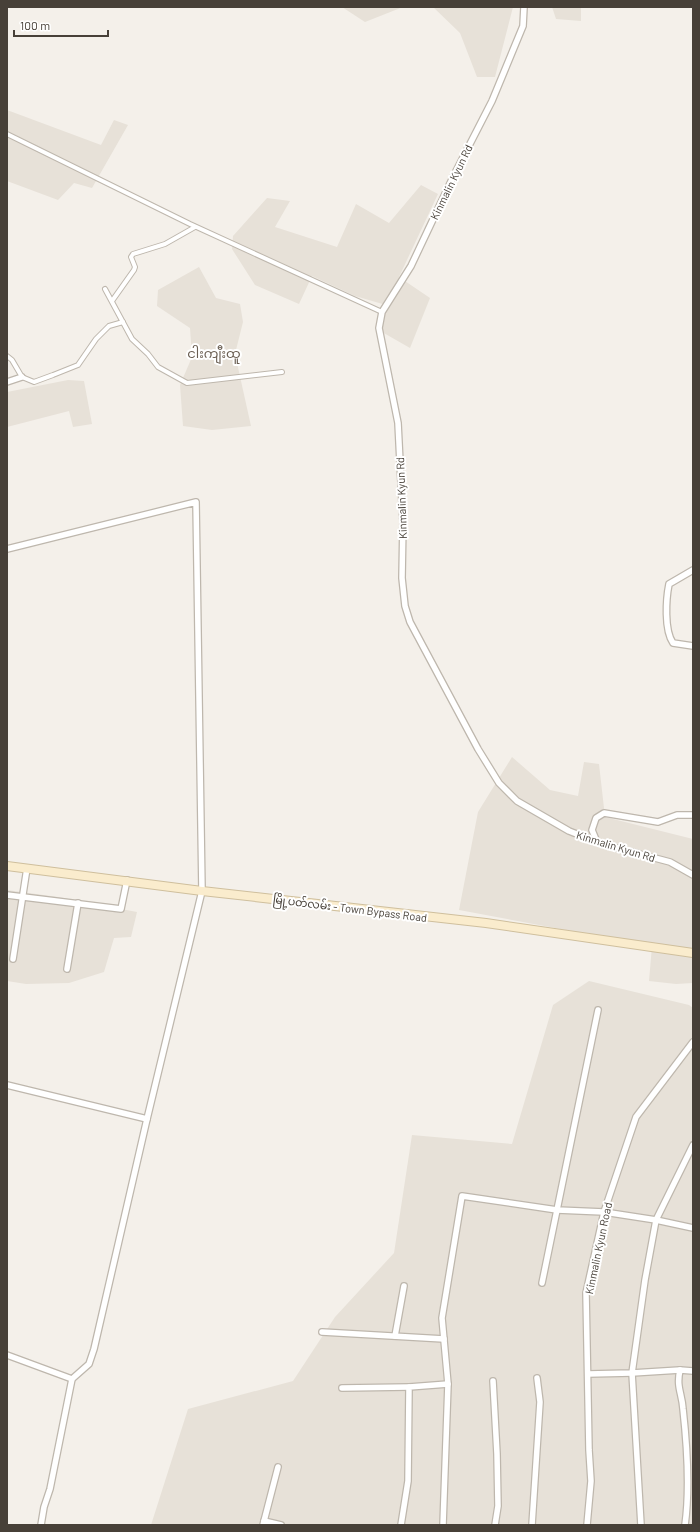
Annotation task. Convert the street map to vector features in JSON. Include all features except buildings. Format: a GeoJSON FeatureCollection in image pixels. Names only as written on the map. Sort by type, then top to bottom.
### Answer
{"type":"FeatureCollection","features":[{"type":"Feature","properties":{"kind":"main road","name":"မြို့ပတ်လမ်း - Town Bypass Road"},"geometry":{"type":"LineString","coordinates":[[7,866],[127,880],[202,891],[486,923],[693,953]]}},
{"type":"Feature","properties":{"kind":"street","name":"Kinmalin Kyun Rd"},"geometry":{"type":"LineString","coordinates":[[524,7],[523,26],[492,101],[454,175],[411,266],[382,312],[379,328],[398,423],[404,522],[402,578],[405,606],[410,622],[478,749],[499,783],[517,801],[569,831],[597,842],[670,862],[693,875]]}},
{"type":"Feature","properties":{"kind":"street"},"geometry":{"type":"LineString","coordinates":[[7,134],[195,227],[382,312]]}},
{"type":"Feature","properties":{"kind":"street"},"geometry":{"type":"LineString","coordinates":[[112,301],[134,270],[135,267],[131,257],[133,254],[165,244],[195,227]]}},
{"type":"Feature","properties":{"kind":"street"},"geometry":{"type":"LineString","coordinates":[[105,289],[132,339],[148,354],[158,367],[187,383],[282,372]]}},
{"type":"Feature","properties":{"kind":"street"},"geometry":{"type":"LineString","coordinates":[[7,356],[12,360],[22,377],[34,382],[78,365],[96,340],[109,326],[123,322]]}},
{"type":"Feature","properties":{"kind":"street"},"geometry":{"type":"LineString","coordinates":[[7,382],[22,377]]}},
{"type":"Feature","properties":{"kind":"street"},"geometry":{"type":"LineString","coordinates":[[7,549],[196,502],[202,891],[147,1119],[94,1349],[88,1364],[72,1379],[50,1489],[44,1507],[41,1525]]}},
{"type":"Feature","properties":{"kind":"street"},"geometry":{"type":"LineString","coordinates":[[693,570],[669,584],[666,604],[670,638],[673,643],[693,646]]}},
{"type":"Feature","properties":{"kind":"street"},"geometry":{"type":"LineString","coordinates":[[597,842],[592,830],[596,818],[604,813],[658,822],[677,816],[693,815]]}},
{"type":"Feature","properties":{"kind":"street"},"geometry":{"type":"LineString","coordinates":[[13,959],[27,868]]}},
{"type":"Feature","properties":{"kind":"street"},"geometry":{"type":"LineString","coordinates":[[7,895],[121,909],[127,880]]}},
{"type":"Feature","properties":{"kind":"street"},"geometry":{"type":"LineString","coordinates":[[67,969],[78,903]]}},
{"type":"Feature","properties":{"kind":"street"},"geometry":{"type":"LineString","coordinates":[[542,1283],[598,1010]]}},
{"type":"Feature","properties":{"kind":"street","name":"Kinmalin Kyun Road"},"geometry":{"type":"LineString","coordinates":[[587,1525],[591,1481],[586,1293],[604,1212],[636,1117],[693,1042]]}},
{"type":"Feature","properties":{"kind":"street"},"geometry":{"type":"LineString","coordinates":[[7,1084],[147,1119]]}},
{"type":"Feature","properties":{"kind":"street"},"geometry":{"type":"LineString","coordinates":[[641,1525],[632,1374],[645,1280],[656,1220],[693,1145]]}},
{"type":"Feature","properties":{"kind":"street"},"geometry":{"type":"LineString","coordinates":[[443,1525],[448,1384],[442,1318],[462,1196],[557,1210],[604,1212],[656,1220],[693,1228]]}},
{"type":"Feature","properties":{"kind":"street"},"geometry":{"type":"LineString","coordinates":[[395,1336],[404,1286]]}},
{"type":"Feature","properties":{"kind":"street"},"geometry":{"type":"LineString","coordinates":[[322,1332],[444,1339]]}},
{"type":"Feature","properties":{"kind":"street"},"geometry":{"type":"LineString","coordinates":[[7,1355],[72,1379]]}},
{"type":"Feature","properties":{"kind":"street"},"geometry":{"type":"LineString","coordinates":[[588,1374],[632,1374],[680,1370],[693,1371]]}},
{"type":"Feature","properties":{"kind":"street"},"geometry":{"type":"LineString","coordinates":[[680,1370],[678,1388],[683,1407],[687,1488],[685,1525]]}},
{"type":"Feature","properties":{"kind":"street"},"geometry":{"type":"LineString","coordinates":[[532,1525],[540,1402],[537,1378]]}},
{"type":"Feature","properties":{"kind":"street"},"geometry":{"type":"LineString","coordinates":[[493,1380],[498,1506],[495,1525]]}},
{"type":"Feature","properties":{"kind":"street"},"geometry":{"type":"LineString","coordinates":[[342,1388],[409,1387],[448,1384]]}},
{"type":"Feature","properties":{"kind":"street"},"geometry":{"type":"LineString","coordinates":[[401,1525],[408,1481],[409,1387]]}},
{"type":"Feature","properties":{"kind":"street"},"geometry":{"type":"LineString","coordinates":[[278,1467],[264,1523],[281,1525]]}},
{"type":"Feature","properties":{"kind":"shaded area"},"geometry":{"type":"Polygon","coordinates":[[[342,7],[403,7],[365,22],[342,7]]]}},
{"type":"Feature","properties":{"kind":"shaded area"},"geometry":{"type":"Polygon","coordinates":[[[433,7],[513,7],[495,77],[477,77],[460,33],[433,7]]]}},
{"type":"Feature","properties":{"kind":"shaded area"},"geometry":{"type":"Polygon","coordinates":[[[552,7],[581,7],[581,21],[556,19],[552,7]]]}},
{"type":"Feature","properties":{"kind":"shaded area"},"geometry":{"type":"Polygon","coordinates":[[[7,110],[101,145],[114,120],[128,125],[92,188],[74,183],[58,200],[7,181],[7,110]]]}},
{"type":"Feature","properties":{"kind":"shaded area"},"geometry":{"type":"Polygon","coordinates":[[[421,185],[438,194],[399,277],[430,298],[410,348],[382,332],[386,305],[355,296],[312,276],[299,304],[255,285],[232,249],[233,236],[267,198],[290,201],[275,227],[337,247],[356,204],[389,223],[421,185]]]}},
{"type":"Feature","properties":{"kind":"shaded area"},"geometry":{"type":"Polygon","coordinates":[[[199,267],[216,298],[240,304],[243,322],[235,354],[251,426],[212,430],[183,426],[180,385],[192,357],[190,328],[157,306],[158,290],[199,267]]]}},
{"type":"Feature","properties":{"kind":"shaded area"},"geometry":{"type":"Polygon","coordinates":[[[68,380],[84,381],[92,424],[73,427],[69,411],[7,427],[7,392],[68,380]]]}},
{"type":"Feature","properties":{"kind":"shaded area"},"geometry":{"type":"Polygon","coordinates":[[[512,757],[550,790],[578,796],[584,762],[599,764],[605,817],[693,839],[693,983],[676,984],[649,981],[652,946],[459,910],[478,812],[512,757]]]}},
{"type":"Feature","properties":{"kind":"shaded area"},"geometry":{"type":"Polygon","coordinates":[[[7,890],[58,897],[137,912],[131,937],[114,938],[104,972],[69,983],[26,984],[7,981],[7,890]]]}},
{"type":"Feature","properties":{"kind":"shaded area"},"geometry":{"type":"Polygon","coordinates":[[[589,981],[689,1005],[693,1008],[693,1525],[151,1525],[188,1409],[293,1381],[335,1317],[394,1253],[412,1135],[512,1144],[553,1005],[589,981]]]}},
{"type":"Feature","properties":{"kind":"district","name":"ငါးကျီးထူ"},"geometry":{"type":"Point","coordinates":[214,353]}}]}
